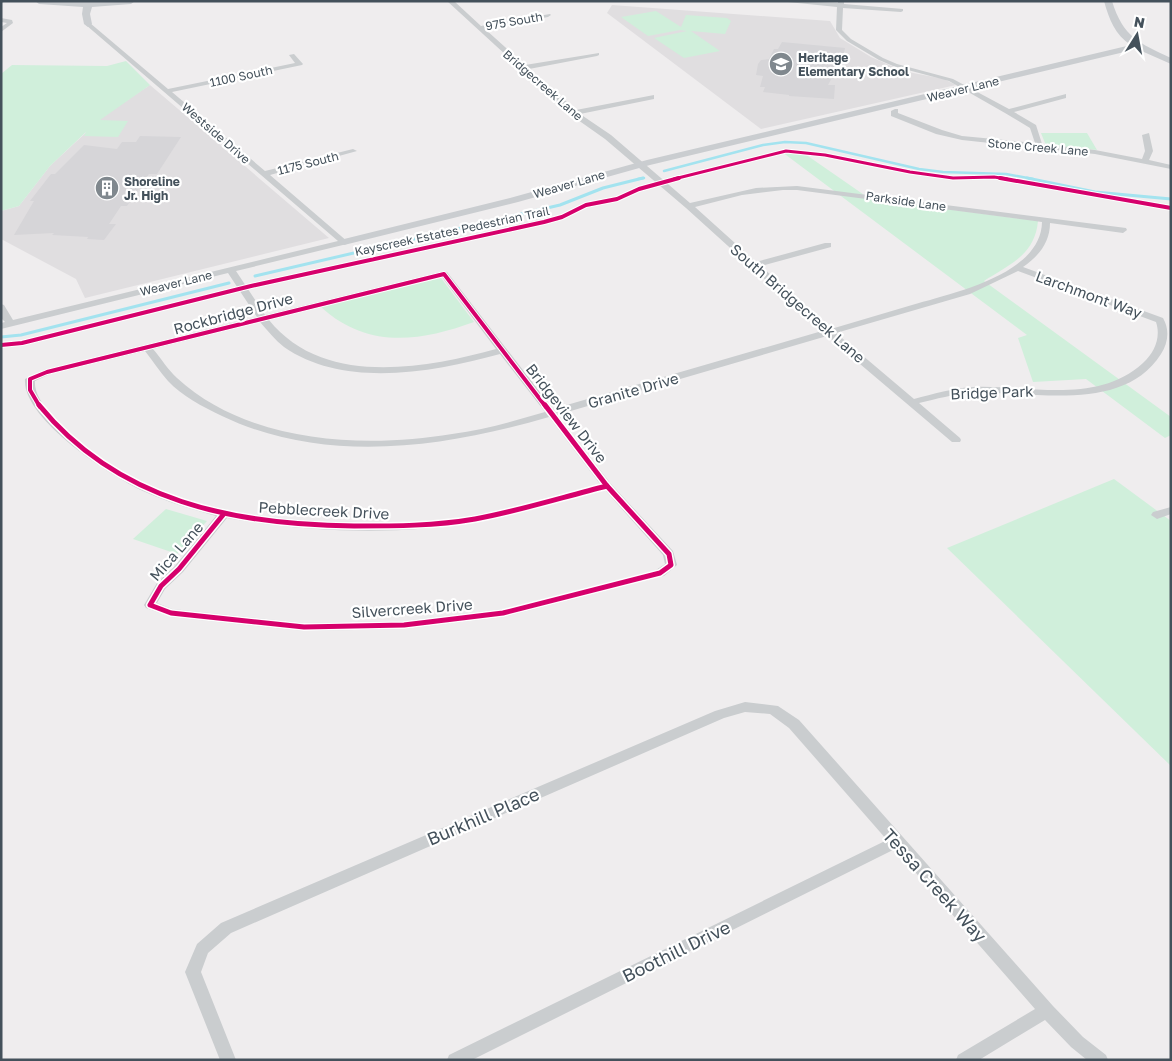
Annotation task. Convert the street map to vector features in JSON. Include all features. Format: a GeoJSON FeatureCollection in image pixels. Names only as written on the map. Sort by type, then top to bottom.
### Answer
{"type":"FeatureCollection","features":[{"type":"Feature","properties":{"kind":"street"},"geometry":{"type":"LineString","coordinates":[[40,1],[88,5],[130,1]]}},
{"type":"Feature","properties":{"kind":"street","name":"Bridgecreek Lane"},"geometry":{"type":"LineString","coordinates":[[450,1],[574,113],[608,137],[640,164]]}},
{"type":"Feature","properties":{"kind":"street"},"geometry":{"type":"LineString","coordinates":[[781,1],[840,3],[901,10]]}},
{"type":"Feature","properties":{"kind":"street"},"geometry":{"type":"LineString","coordinates":[[1108,1],[1114,23],[1122,34],[1138,46],[1171,61]]}},
{"type":"Feature","properties":{"kind":"street"},"geometry":{"type":"LineString","coordinates":[[840,3],[839,30],[849,40],[889,62],[910,70],[938,75],[1008,111],[1032,127],[1037,136],[1039,147]]}},
{"type":"Feature","properties":{"kind":"street"},"geometry":{"type":"LineString","coordinates":[[88,5],[86,14],[88,24]]}},
{"type":"Feature","properties":{"kind":"street","name":"975 South"},"geometry":{"type":"LineString","coordinates":[[479,28],[548,15]]}},
{"type":"Feature","properties":{"kind":"street"},"geometry":{"type":"LineString","coordinates":[[1,20],[10,21],[10,23],[1,30]]}},
{"type":"Feature","properties":{"kind":"street","name":"Westside Drive"},"geometry":{"type":"LineString","coordinates":[[88,24],[344,242]]}},
{"type":"Feature","properties":{"kind":"street","name":"Weaver Lane"},"geometry":{"type":"LineString","coordinates":[[6,324],[514,200],[640,164],[772,132],[891,109],[966,88],[1138,46]]}},
{"type":"Feature","properties":{"kind":"street"},"geometry":{"type":"LineString","coordinates":[[522,68],[597,54]]}},
{"type":"Feature","properties":{"kind":"street","name":"1100 South"},"geometry":{"type":"LineString","coordinates":[[168,91],[300,64],[292,55]]}},
{"type":"Feature","properties":{"kind":"street"},"geometry":{"type":"LineString","coordinates":[[1008,111],[1063,96]]}},
{"type":"Feature","properties":{"kind":"street"},"geometry":{"type":"LineString","coordinates":[[574,113],[651,97]]}},
{"type":"Feature","properties":{"kind":"street","name":"Stone Creek Lane"},"geometry":{"type":"LineString","coordinates":[[891,109],[894,114],[939,132],[962,138],[1096,152],[1171,168]]}},
{"type":"Feature","properties":{"kind":"street"},"geometry":{"type":"LineString","coordinates":[[1144,162],[1149,151],[1146,135]]}},
{"type":"Feature","properties":{"kind":"street","name":"1175 South"},"geometry":{"type":"LineString","coordinates":[[263,174],[353,152]]}},
{"type":"Feature","properties":{"kind":"street","name":"South Bridgecreek Lane"},"geometry":{"type":"LineString","coordinates":[[640,164],[830,333],[956,440]]}},
{"type":"Feature","properties":{"kind":"street","name":"Parkside Lane"},"geometry":{"type":"LineString","coordinates":[[689,206],[742,191],[788,187],[816,189],[1123,230]]}},
{"type":"Feature","properties":{"kind":"street","name":"Granite Drive"},"geometry":{"type":"LineString","coordinates":[[148,348],[162,369],[183,390],[208,407],[270,431],[298,437],[364,444],[403,443],[450,438],[491,430],[552,413],[968,292],[996,280],[1017,268],[1035,252],[1045,236],[1046,220]]}},
{"type":"Feature","properties":{"kind":"street"},"geometry":{"type":"LineString","coordinates":[[755,265],[828,245]]}},
{"type":"Feature","properties":{"kind":"street","name":"Larchmont Way"},"geometry":{"type":"LineString","coordinates":[[1017,268],[1160,320]]}},
{"type":"Feature","properties":{"kind":"street"},"geometry":{"type":"LineString","coordinates":[[231,270],[262,318],[275,333],[295,348],[331,362],[359,368],[389,370],[426,368],[502,350]]}},
{"type":"Feature","properties":{"kind":"street","name":"Rockbridge Drive"},"geometry":{"type":"LineString","coordinates":[[30,379],[47,372],[444,274]]}},
{"type":"Feature","properties":{"kind":"street","name":"Bridgeview Drive"},"geometry":{"type":"LineString","coordinates":[[444,274],[607,486],[668,554],[671,565]]}},
{"type":"Feature","properties":{"kind":"street"},"geometry":{"type":"LineString","coordinates":[[1,307],[6,318],[6,324]]}},
{"type":"Feature","properties":{"kind":"street","name":"Bridge Park"},"geometry":{"type":"LineString","coordinates":[[913,402],[942,394],[997,389],[1076,397],[1120,383],[1149,363],[1159,350],[1163,334],[1160,320]]}},
{"type":"Feature","properties":{"kind":"street","name":"Pebblecreek Drive"},"geometry":{"type":"LineString","coordinates":[[30,379],[30,390],[37,402],[66,435],[96,460],[131,482],[175,501],[223,515],[277,523],[335,526],[407,526],[473,519],[543,504],[607,486]]}},
{"type":"Feature","properties":{"kind":"street"},"geometry":{"type":"LineString","coordinates":[[1157,515],[1171,510]]}},
{"type":"Feature","properties":{"kind":"street","name":"Mica Lane"},"geometry":{"type":"LineString","coordinates":[[150,605],[161,586],[179,569],[223,515]]}},
{"type":"Feature","properties":{"kind":"street","name":"Silvercreek Drive"},"geometry":{"type":"LineString","coordinates":[[150,605],[172,613],[304,627],[404,625],[503,613],[660,573],[671,565]]}},
{"type":"Feature","properties":{"kind":"street","name":"Burkhill Place"},"geometry":{"type":"LineString","coordinates":[[228,1060],[193,972],[202,948],[226,928],[720,714],[745,707],[772,709]]}},
{"type":"Feature","properties":{"kind":"street","name":"Tessa Creek Way"},"geometry":{"type":"LineString","coordinates":[[772,709],[794,724],[896,842],[1048,1011],[1077,1042],[1100,1060]]}},
{"type":"Feature","properties":{"kind":"street","name":"Boothill Drive"},"geometry":{"type":"LineString","coordinates":[[455,1060],[896,842]]}},
{"type":"Feature","properties":{"kind":"street"},"geometry":{"type":"LineString","coordinates":[[964,1060],[1048,1011]]}},
{"type":"Feature","properties":{"kind":"shaded area","name":"Heritage Elementary School"},"geometry":{"type":"Polygon","coordinates":[[[612,5],[830,21],[840,38],[871,57],[903,71],[944,79],[956,85],[761,129],[607,13],[612,5]]]}},
{"type":"Feature","properties":{"kind":"shaded area"},"geometry":{"type":"Polygon","coordinates":[[[150,85],[329,238],[85,298],[76,279],[1,239],[1,211],[19,206],[50,166],[105,115],[150,85]]]}},
{"type":"Feature","properties":{"kind":"green space"},"geometry":{"type":"Polygon","coordinates":[[[656,11],[681,27],[686,15],[727,18],[731,21],[725,34],[691,31],[720,51],[684,58],[654,38],[687,31],[680,30],[648,36],[621,17],[656,11]]]}},
{"type":"Feature","properties":{"kind":"green space"},"geometry":{"type":"Polygon","coordinates":[[[126,61],[150,85],[100,120],[128,121],[118,137],[84,136],[86,132],[50,166],[19,206],[1,211],[1,74],[12,65],[107,66],[126,61]]]}},
{"type":"Feature","properties":{"kind":"green space"},"geometry":{"type":"Polygon","coordinates":[[[1041,133],[1087,133],[1097,150],[1048,145],[1045,143],[1041,133]]]}},
{"type":"Feature","properties":{"kind":"green space"},"geometry":{"type":"Polygon","coordinates":[[[782,152],[805,154],[870,199],[1038,221],[1036,233],[1026,251],[1011,264],[984,281],[1171,417],[1171,435],[1165,438],[1086,379],[1033,382],[1018,338],[1027,335],[782,152]]]}},
{"type":"Feature","properties":{"kind":"green space"},"geometry":{"type":"Polygon","coordinates":[[[441,278],[474,322],[433,334],[394,338],[357,330],[339,321],[321,307],[441,278]]]}},
{"type":"Feature","properties":{"kind":"green space"},"geometry":{"type":"Polygon","coordinates":[[[1114,479],[1171,521],[1171,766],[947,548],[1114,479]]]}},
{"type":"Feature","properties":{"kind":"green space"},"geometry":{"type":"Polygon","coordinates":[[[166,509],[207,521],[177,554],[133,539],[166,509]]]}},
{"type":"Feature","properties":{"kind":"building"},"geometry":{"type":"Polygon","coordinates":[[[782,42],[845,48],[842,63],[836,63],[834,74],[828,85],[835,85],[834,99],[763,92],[765,87],[760,87],[763,76],[756,75],[758,64],[761,60],[769,59],[774,49],[778,49],[782,42]]]}},
{"type":"Feature","properties":{"kind":"building","name":"Shoreline Jr. High"},"geometry":{"type":"Polygon","coordinates":[[[140,136],[181,137],[157,174],[149,174],[127,206],[121,206],[109,224],[116,224],[104,240],[52,235],[54,233],[14,235],[34,201],[30,201],[51,174],[55,174],[84,145],[117,149],[122,142],[136,142],[140,136]]]}},
{"type":"Feature","properties":{"kind":"waterway"},"geometry":{"type":"LineString","coordinates":[[664,171],[763,145],[785,142],[806,143],[919,169],[943,172],[1006,174],[1033,179]]}},
{"type":"Feature","properties":{"kind":"waterway"},"geometry":{"type":"LineString","coordinates":[[255,276],[560,205],[603,188],[641,178]]}},
{"type":"Feature","properties":{"kind":"waterway"},"geometry":{"type":"LineString","coordinates":[[1027,178],[1095,192],[1171,199]]}},
{"type":"Feature","properties":{"kind":"waterway"},"geometry":{"type":"LineString","coordinates":[[1,337],[21,335],[229,283]]}},
{"type":"Feature","properties":{"kind":"cycle path","name":"Kayscreek Estates Pedestrian Trail"},"geometry":{"type":"LineString","coordinates":[[1,345],[22,343],[251,286],[544,222],[562,217],[586,205],[617,199],[639,189],[786,151],[825,155],[910,172],[953,178],[994,177],[1171,208]]}},
{"type":"Feature","properties":{"kind":"cycle path"},"geometry":{"type":"LineString","coordinates":[[223,515],[179,569],[161,586],[150,605],[171,613],[304,627],[404,625],[503,613],[660,573],[671,565],[669,554],[607,486],[444,274],[47,372],[30,379],[30,389],[39,405],[83,449],[115,471],[147,489],[182,503],[217,513],[290,524],[327,526],[420,525],[475,519],[607,486]]}},
{"type":"Feature","properties":{"kind":"place","name":"Heritage Elementary School"},"geometry":{"type":"Point","coordinates":[781,64]}},
{"type":"Feature","properties":{"kind":"place","name":"Shoreline Jr. High"},"geometry":{"type":"Point","coordinates":[107,188]}}]}
